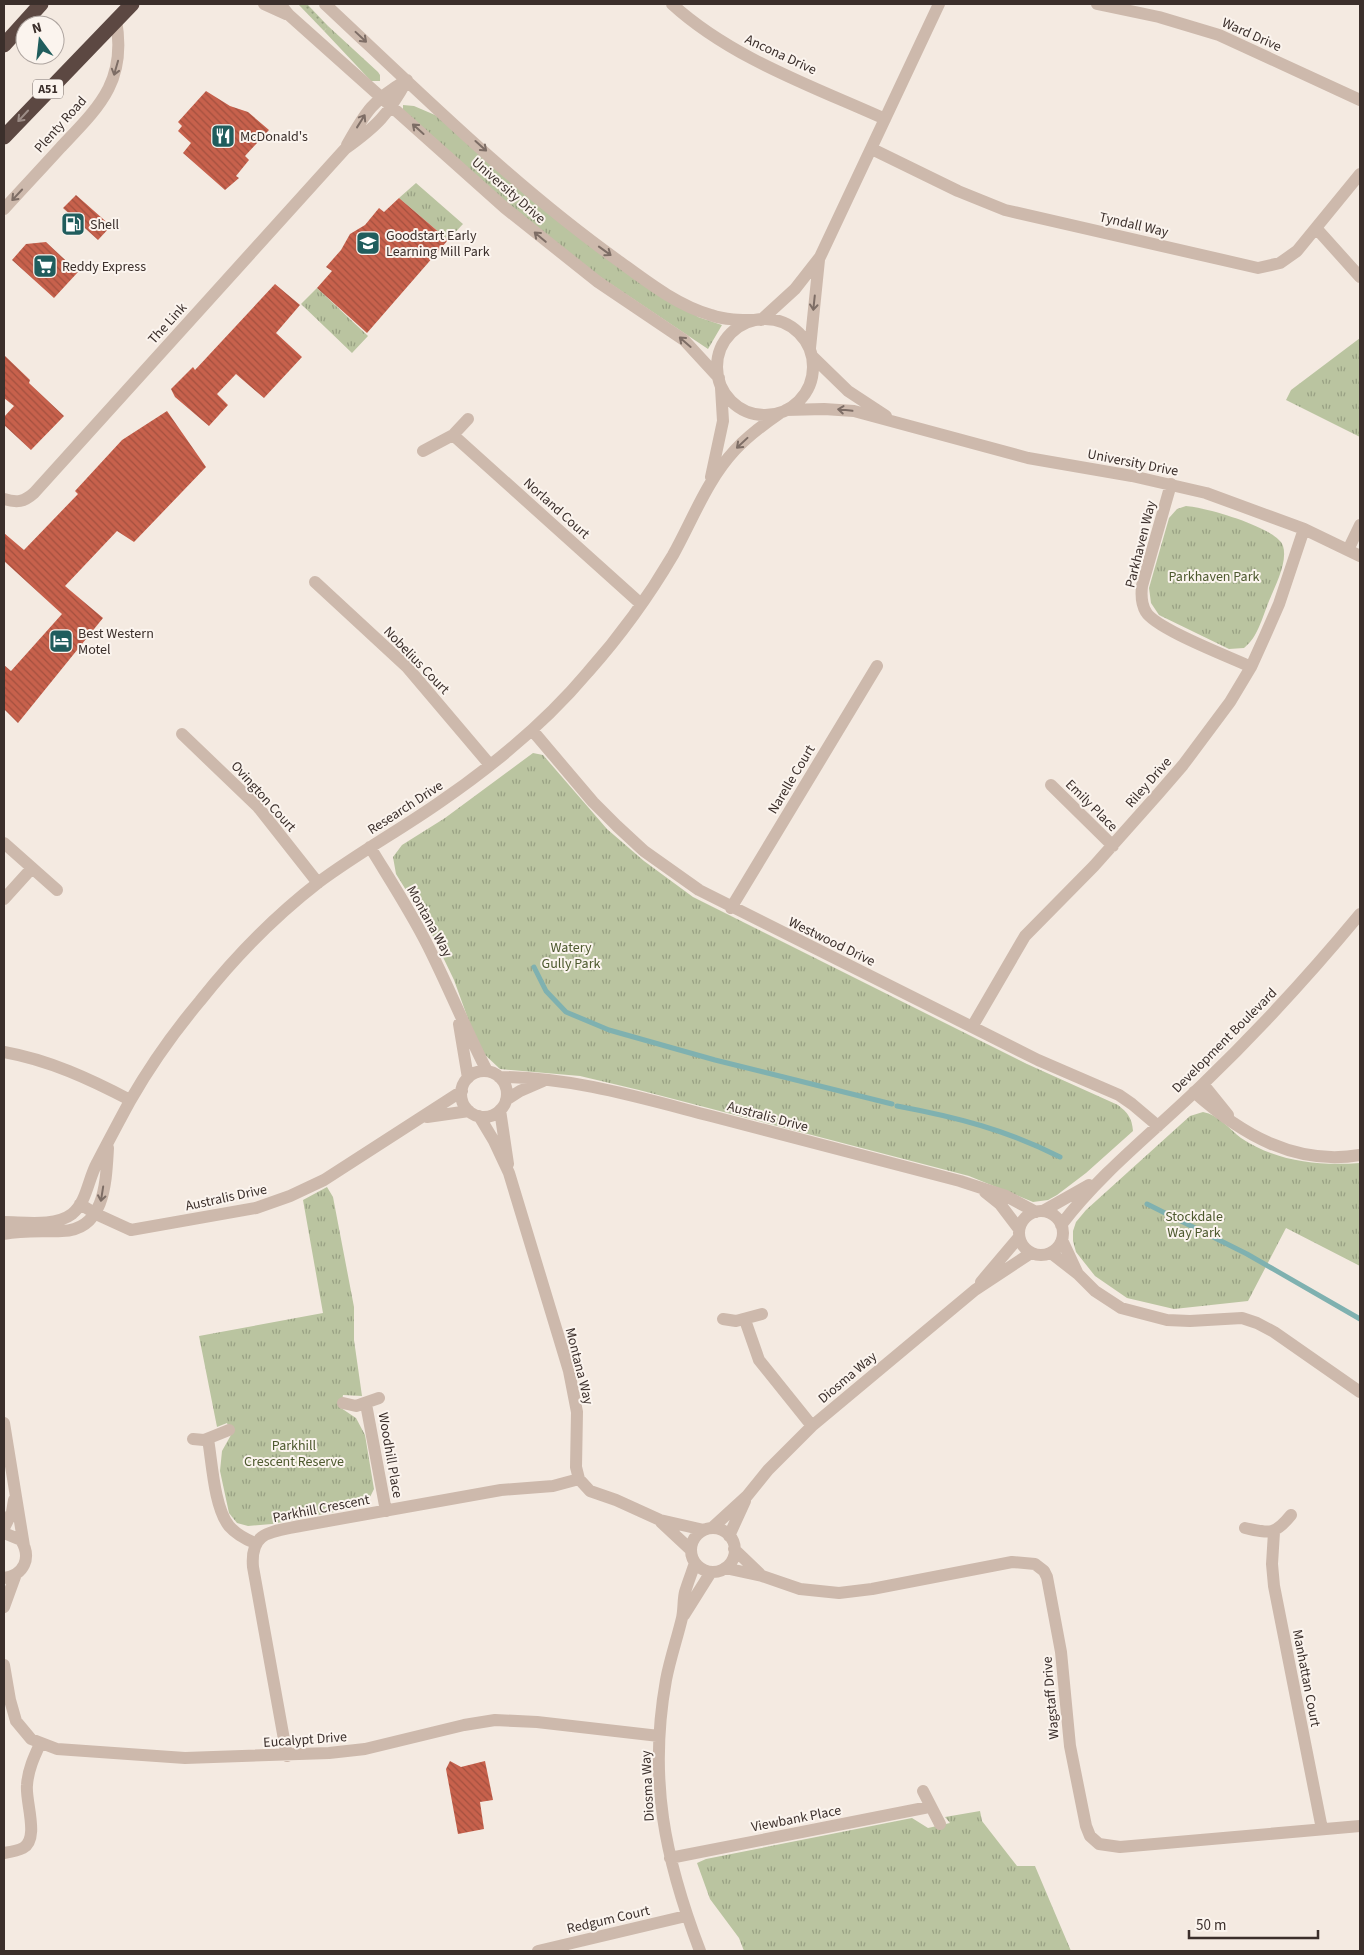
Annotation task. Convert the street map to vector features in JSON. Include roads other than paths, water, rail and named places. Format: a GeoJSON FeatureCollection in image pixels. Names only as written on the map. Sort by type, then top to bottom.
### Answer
{"type":"FeatureCollection","features":[{"type":"Feature","properties":{"kind":"highway"},"geometry":{"type":"LineString","coordinates":[[4,45],[41,4]]}},
{"type":"Feature","properties":{"kind":"highway","name":"A51"},"geometry":{"type":"LineString","coordinates":[[4,137],[132,4]]}},
{"type":"Feature","properties":{"kind":"street","name":"University Drive"},"geometry":{"type":"LineString","coordinates":[[264,4],[289,15]]}},
{"type":"Feature","properties":{"kind":"street","name":"University Drive"},"geometry":{"type":"LineString","coordinates":[[280,4],[289,15],[505,208],[560,254],[684,340],[720,381]]}},
{"type":"Feature","properties":{"kind":"street","name":"University Drive"},"geometry":{"type":"LineString","coordinates":[[325,4],[538,197],[586,237],[668,295],[698,310],[731,319],[758,320]]}},
{"type":"Feature","properties":{"kind":"street","name":"Ancona Drive"},"geometry":{"type":"LineString","coordinates":[[672,4],[696,26],[730,47],[884,120]]}},
{"type":"Feature","properties":{"kind":"street"},"geometry":{"type":"LineString","coordinates":[[820,258],[811,352],[813,365],[810,384],[801,400],[783,412],[756,414],[745,410],[727,396],[720,381],[719,356],[728,336],[736,329],[758,320],[794,290],[820,258],[939,4]]}},
{"type":"Feature","properties":{"kind":"street","name":"Ward Drive"},"geometry":{"type":"LineString","coordinates":[[1097,4],[1159,17],[1219,35],[1360,100]]}},
{"type":"Feature","properties":{"kind":"street"},"geometry":{"type":"LineString","coordinates":[[1159,17],[1161,4]]}},
{"type":"Feature","properties":{"kind":"street","name":"Plenty Road"},"geometry":{"type":"LineString","coordinates":[[4,209],[98,108],[110,87],[118,62],[120,42],[116,20]]}},
{"type":"Feature","properties":{"kind":"street","name":"The Link"},"geometry":{"type":"LineString","coordinates":[[345,149],[363,117],[381,96],[407,80]]}},
{"type":"Feature","properties":{"kind":"street","name":"The Link"},"geometry":{"type":"LineString","coordinates":[[4,499],[15,502],[26,501],[345,149],[375,128],[393,107],[407,80]]}},
{"type":"Feature","properties":{"kind":"street","name":"Tyndall Way"},"geometry":{"type":"LineString","coordinates":[[872,149],[958,191],[1005,210],[1258,268],[1280,263],[1298,251],[1360,174]]}},
{"type":"Feature","properties":{"kind":"street"},"geometry":{"type":"LineString","coordinates":[[1316,228],[1360,277]]}},
{"type":"Feature","properties":{"kind":"street"},"geometry":{"type":"LineString","coordinates":[[758,320],[773,320],[790,326],[804,338],[811,352]]}},
{"type":"Feature","properties":{"kind":"street","name":"University Drive"},"geometry":{"type":"LineString","coordinates":[[811,352],[848,391],[892,420]]}},
{"type":"Feature","properties":{"kind":"street","name":"Research Drive"},"geometry":{"type":"LineString","coordinates":[[710,484],[723,421],[720,381]]}},
{"type":"Feature","properties":{"kind":"street","name":"University Drive"},"geometry":{"type":"LineString","coordinates":[[783,412],[841,409],[892,420],[930,433],[1028,458],[1171,484],[1235,502],[1304,529],[1360,556]]}},
{"type":"Feature","properties":{"kind":"street","name":"Research Drive"},"geometry":{"type":"LineString","coordinates":[[4,1222],[59,1220],[74,1213],[80,1204],[97,1163],[130,1100],[157,1058],[199,1001],[258,938],[318,883],[438,804],[490,766],[532,730],[588,673],[641,604],[673,555],[710,484],[736,449],[783,412]]}},
{"type":"Feature","properties":{"kind":"street"},"geometry":{"type":"LineString","coordinates":[[423,451],[452,435],[468,419]]}},
{"type":"Feature","properties":{"kind":"street","name":"Norland Court"},"geometry":{"type":"LineString","coordinates":[[452,435],[641,604]]}},
{"type":"Feature","properties":{"kind":"street","name":"Parkhaven Way"},"geometry":{"type":"LineString","coordinates":[[1171,484],[1142,586],[1141,597],[1145,611],[1158,623],[1251,667]]}},
{"type":"Feature","properties":{"kind":"street"},"geometry":{"type":"LineString","coordinates":[[1348,550],[1360,525]]}},
{"type":"Feature","properties":{"kind":"street","name":"Riley Drive"},"geometry":{"type":"LineString","coordinates":[[972,1027],[1025,936],[1113,846],[1183,765],[1224,710],[1251,667],[1279,604],[1304,529]]}},
{"type":"Feature","properties":{"kind":"street","name":"Nobelius Court"},"geometry":{"type":"LineString","coordinates":[[315,582],[407,667],[490,766]]}},
{"type":"Feature","properties":{"kind":"street","name":"Narelle Court"},"geometry":{"type":"LineString","coordinates":[[731,908],[876,666]]}},
{"type":"Feature","properties":{"kind":"street","name":"Westwood Drive"},"geometry":{"type":"LineString","coordinates":[[532,730],[593,802],[637,844],[692,886],[731,908],[1038,1060],[1119,1095],[1158,1126]]}},
{"type":"Feature","properties":{"kind":"street","name":"Ovington Court"},"geometry":{"type":"LineString","coordinates":[[182,734],[258,807],[318,883]]}},
{"type":"Feature","properties":{"kind":"street","name":"Emily Place"},"geometry":{"type":"LineString","coordinates":[[1051,785],[1113,846]]}},
{"type":"Feature","properties":{"kind":"street"},"geometry":{"type":"LineString","coordinates":[[4,843],[57,890]]}},
{"type":"Feature","properties":{"kind":"street","name":"Montana Way"},"geometry":{"type":"LineString","coordinates":[[370,847],[408,907],[428,945],[457,1012],[487,1072]]}},
{"type":"Feature","properties":{"kind":"street"},"geometry":{"type":"LineString","coordinates":[[4,899],[32,868]]}},
{"type":"Feature","properties":{"kind":"street","name":"Development Boulevard"},"geometry":{"type":"LineString","coordinates":[[1061,1225],[1100,1178],[1199,1088],[1275,1010],[1360,914]]}},
{"type":"Feature","properties":{"kind":"street","name":"Montana Way"},"geometry":{"type":"LineString","coordinates":[[457,1012],[468,1078]]}},
{"type":"Feature","properties":{"kind":"street"},"geometry":{"type":"LineString","coordinates":[[4,1052],[36,1059],[72,1072],[130,1100]]}},
{"type":"Feature","properties":{"kind":"street"},"geometry":{"type":"LineString","coordinates":[[487,1072],[499,1077],[506,1088],[503,1105],[490,1116],[474,1113],[463,1102],[462,1091],[468,1078],[477,1073],[487,1072]]}},
{"type":"Feature","properties":{"kind":"street","name":"Australis Drive"},"geometry":{"type":"LineString","coordinates":[[499,1077],[585,1084],[981,1188],[1006,1196],[1040,1211]]}},
{"type":"Feature","properties":{"kind":"street","name":"Australis Drive"},"geometry":{"type":"LineString","coordinates":[[503,1105],[520,1091],[546,1080]]}},
{"type":"Feature","properties":{"kind":"street"},"geometry":{"type":"LineString","coordinates":[[1199,1088],[1212,1108],[1258,1138],[1292,1152],[1333,1158],[1360,1155]]}},
{"type":"Feature","properties":{"kind":"street","name":"Australis Drive"},"geometry":{"type":"LineString","coordinates":[[80,1204],[123,1228],[139,1230],[256,1208],[310,1188],[462,1091]]}},
{"type":"Feature","properties":{"kind":"street","name":"Montana Way"},"geometry":{"type":"LineString","coordinates":[[503,1105],[509,1174]]}},
{"type":"Feature","properties":{"kind":"street","name":"Montana Way"},"geometry":{"type":"LineString","coordinates":[[474,1113],[494,1140],[509,1174],[572,1384],[576,1412],[576,1467],[579,1479]]}},
{"type":"Feature","properties":{"kind":"street","name":"Australis Drive"},"geometry":{"type":"LineString","coordinates":[[422,1118],[474,1113]]}},
{"type":"Feature","properties":{"kind":"street","name":"Research Drive"},"geometry":{"type":"LineString","coordinates":[[96,1214],[100,1204],[108,1145]]}},
{"type":"Feature","properties":{"kind":"street","name":"Development Boulevard"},"geometry":{"type":"LineString","coordinates":[[1040,1211],[1100,1178]]}},
{"type":"Feature","properties":{"kind":"street","name":"Australis Drive"},"geometry":{"type":"LineString","coordinates":[[981,1188],[1000,1204],[1019,1233]]}},
{"type":"Feature","properties":{"kind":"street"},"geometry":{"type":"LineString","coordinates":[[1062,1240],[1051,1253],[1041,1256],[1031,1253],[1022,1245],[1019,1233],[1026,1217],[1040,1211],[1054,1216],[1061,1225],[1062,1240],[1078,1274]]}},
{"type":"Feature","properties":{"kind":"street"},"geometry":{"type":"LineString","coordinates":[[4,1234],[26,1231],[71,1231],[84,1226],[96,1214]]}},
{"type":"Feature","properties":{"kind":"street","name":"Diosma Way"},"geometry":{"type":"LineString","coordinates":[[975,1290],[1019,1233]]}},
{"type":"Feature","properties":{"kind":"street","name":"Diosma Way"},"geometry":{"type":"LineString","coordinates":[[708,1529],[747,1496],[768,1470],[812,1426],[975,1290],[1031,1253]]}},
{"type":"Feature","properties":{"kind":"street"},"geometry":{"type":"LineString","coordinates":[[1051,1253],[1104,1298],[1121,1308],[1167,1320],[1242,1318],[1257,1323],[1274,1332],[1360,1392]]}},
{"type":"Feature","properties":{"kind":"street"},"geometry":{"type":"LineString","coordinates":[[724,1319],[745,1320],[762,1314]]}},
{"type":"Feature","properties":{"kind":"street"},"geometry":{"type":"LineString","coordinates":[[745,1320],[759,1360],[812,1426]]}},
{"type":"Feature","properties":{"kind":"street","name":"Woodhill Place"},"geometry":{"type":"LineString","coordinates":[[343,1403],[356,1406],[379,1398]]}},
{"type":"Feature","properties":{"kind":"street","name":"Woodhill Place"},"geometry":{"type":"LineString","coordinates":[[366,1404],[386,1511]]}},
{"type":"Feature","properties":{"kind":"street"},"geometry":{"type":"LineString","coordinates":[[4,1423],[26,1558],[25,1565],[16,1574],[4,1607]]}},
{"type":"Feature","properties":{"kind":"street"},"geometry":{"type":"LineString","coordinates":[[193,1440],[208,1438],[228,1430]]}},
{"type":"Feature","properties":{"kind":"street"},"geometry":{"type":"LineString","coordinates":[[208,1438],[219,1500],[226,1521],[238,1534],[255,1543],[253,1567],[287,1756]]}},
{"type":"Feature","properties":{"kind":"street"},"geometry":{"type":"LineString","coordinates":[[579,1479],[590,1491],[616,1500],[660,1520],[721,1530],[729,1536],[734,1550],[732,1560],[725,1568],[711,1572],[704,1570],[695,1563],[691,1550],[660,1520]]}},
{"type":"Feature","properties":{"kind":"street","name":"Parkhill Crescent"},"geometry":{"type":"LineString","coordinates":[[255,1543],[265,1535],[276,1531],[501,1490],[553,1486],[579,1479]]}},
{"type":"Feature","properties":{"kind":"street"},"geometry":{"type":"LineString","coordinates":[[4,1528],[12,1512],[15,1488]]}},
{"type":"Feature","properties":{"kind":"street","name":"Diosma Way"},"geometry":{"type":"LineString","coordinates":[[729,1536],[747,1496]]}},
{"type":"Feature","properties":{"kind":"street"},"geometry":{"type":"LineString","coordinates":[[1245,1528],[1260,1533],[1274,1532],[1283,1526],[1291,1515]]}},
{"type":"Feature","properties":{"kind":"street"},"geometry":{"type":"LineString","coordinates":[[691,1550],[694,1538],[708,1529]]}},
{"type":"Feature","properties":{"kind":"street","name":"Manhattan Court"},"geometry":{"type":"LineString","coordinates":[[1274,1532],[1272,1564],[1274,1586],[1322,1829]]}},
{"type":"Feature","properties":{"kind":"street"},"geometry":{"type":"LineString","coordinates":[[4,1534],[16,1536],[24,1546]]}},
{"type":"Feature","properties":{"kind":"street","name":"Wagstaff Drive"},"geometry":{"type":"LineString","coordinates":[[734,1550],[762,1576]]}},
{"type":"Feature","properties":{"kind":"street","name":"Wagstaff Drive"},"geometry":{"type":"LineString","coordinates":[[725,1568],[762,1576],[800,1589],[839,1593],[872,1589],[1012,1562],[1035,1564],[1044,1571],[1049,1588],[1061,1652],[1073,1765],[1086,1826],[1094,1841],[1106,1847],[1120,1847],[1360,1826]]}},
{"type":"Feature","properties":{"kind":"street","name":"Diosma Way"},"geometry":{"type":"LineString","coordinates":[[695,1563],[685,1593],[683,1617],[666,1680],[659,1736],[661,1801],[670,1858],[686,1916],[700,1951]]}},
{"type":"Feature","properties":{"kind":"street","name":"Diosma Way"},"geometry":{"type":"LineString","coordinates":[[683,1617],[711,1572]]}},
{"type":"Feature","properties":{"kind":"street"},"geometry":{"type":"LineString","coordinates":[[4,1578],[16,1574]]}},
{"type":"Feature","properties":{"kind":"street","name":"Eucalypt Drive"},"geometry":{"type":"LineString","coordinates":[[4,1665],[16,1721],[27,1735],[40,1744],[58,1749],[185,1758],[287,1756],[365,1749],[464,1724],[495,1720],[522,1721],[659,1736]]}},
{"type":"Feature","properties":{"kind":"street"},"geometry":{"type":"LineString","coordinates":[[4,1853],[21,1849],[30,1840],[32,1827],[26,1786],[32,1762],[40,1744]]}},
{"type":"Feature","properties":{"kind":"street"},"geometry":{"type":"LineString","coordinates":[[923,1791],[929,1807],[940,1824]]}},
{"type":"Feature","properties":{"kind":"street","name":"Viewbank Place"},"geometry":{"type":"LineString","coordinates":[[670,1858],[929,1807]]}},
{"type":"Feature","properties":{"kind":"street","name":"Redgum Court"},"geometry":{"type":"LineString","coordinates":[[538,1951],[686,1916]]}},
{"type":"Feature","properties":{"kind":"waterway"},"geometry":{"type":"LineString","coordinates":[[534,967],[546,991],[566,1012],[609,1030],[715,1060],[892,1104]]}},
{"type":"Feature","properties":{"kind":"waterway"},"geometry":{"type":"LineString","coordinates":[[897,1106],[940,1115],[1001,1132],[1060,1157]]}},
{"type":"Feature","properties":{"kind":"waterway"},"geometry":{"type":"LineString","coordinates":[[1147,1204],[1247,1254],[1360,1319]]}},
{"type":"Feature","properties":{"kind":"place","name":"McDonald's"},"geometry":{"type":"Point","coordinates":[223,136]}},
{"type":"Feature","properties":{"kind":"place","name":"Shell"},"geometry":{"type":"Point","coordinates":[73,224]}},
{"type":"Feature","properties":{"kind":"place","name":"Goodstart Early Learning Mill Park"},"geometry":{"type":"Point","coordinates":[368,243]}},
{"type":"Feature","properties":{"kind":"place","name":"Reddy Express"},"geometry":{"type":"Point","coordinates":[45,266]}},
{"type":"Feature","properties":{"kind":"place","name":"Best Western Motel"},"geometry":{"type":"Point","coordinates":[61,641]}},
{"type":"Feature","properties":{"kind":"park label","name":"Parkhaven Park"},"geometry":{"type":"Point","coordinates":[1214,576]}},
{"type":"Feature","properties":{"kind":"park label","name":"Watery Gully Park"},"geometry":{"type":"Point","coordinates":[571,956]}},
{"type":"Feature","properties":{"kind":"park label","name":"Stockdale Way Park"},"geometry":{"type":"Point","coordinates":[1194,1224]}},
{"type":"Feature","properties":{"kind":"park label","name":"Parkhill Crescent Reserve"},"geometry":{"type":"Point","coordinates":[294,1454]}}]}
